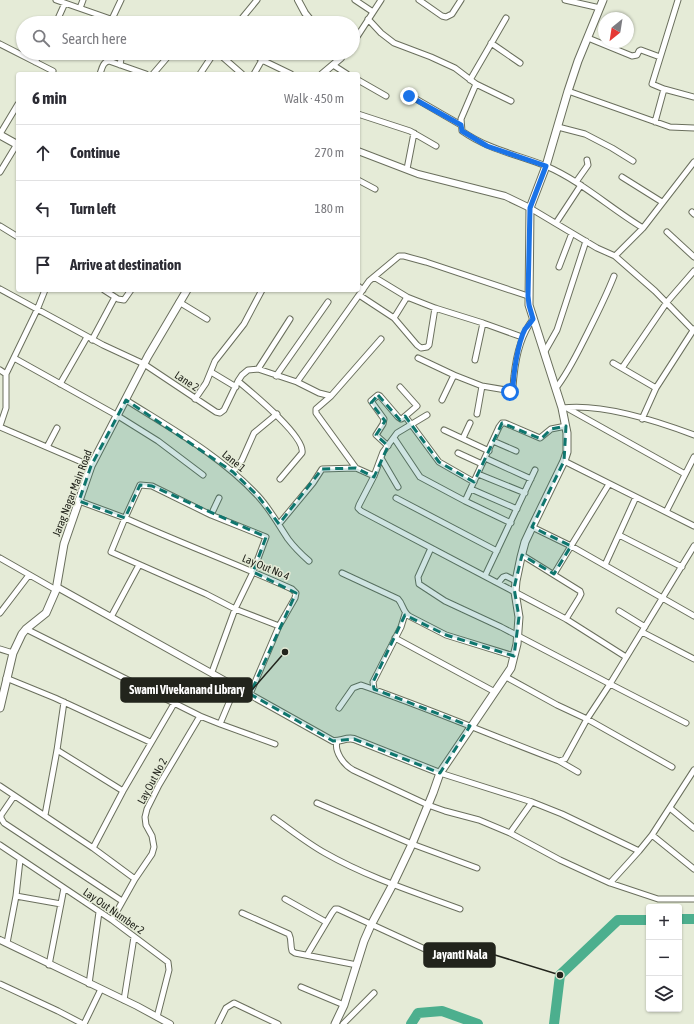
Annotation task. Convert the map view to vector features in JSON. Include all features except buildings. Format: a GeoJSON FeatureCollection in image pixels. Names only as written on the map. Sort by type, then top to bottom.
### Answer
{"type":"FeatureCollection","features":[{"type":"Feature","properties":{"kind":"main road"},"geometry":{"type":"LineString","coordinates":[[335,1024],[344,1005],[364,941],[412,844],[440,773],[470,726],[506,677],[514,656],[517,644],[519,617],[515,592],[522,555],[532,527],[567,452],[564,408],[550,374],[529,305],[530,208],[546,166],[558,127],[560,113],[604,0]]}},
{"type":"Feature","properties":{"kind":"main road"},"geometry":{"type":"LineString","coordinates":[[0,134],[16,144]]}},
{"type":"Feature","properties":{"kind":"main road","name":"Jarag Nagar Main Road"},"geometry":{"type":"LineString","coordinates":[[0,708],[13,653],[26,629],[46,613],[56,589],[64,544],[92,466],[144,364],[186,292]]}},
{"type":"Feature","properties":{"kind":"street"},"geometry":{"type":"LineString","coordinates":[[56,0],[103,16]]}},
{"type":"Feature","properties":{"kind":"street"},"geometry":{"type":"LineString","coordinates":[[80,8],[83,0]]}},
{"type":"Feature","properties":{"kind":"street"},"geometry":{"type":"LineString","coordinates":[[114,16],[122,0]]}},
{"type":"Feature","properties":{"kind":"street"},"geometry":{"type":"LineString","coordinates":[[244,16],[257,0]]}},
{"type":"Feature","properties":{"kind":"street"},"geometry":{"type":"LineString","coordinates":[[298,0],[307,16]]}},
{"type":"Feature","properties":{"kind":"street"},"geometry":{"type":"LineString","coordinates":[[355,0],[373,12]]}},
{"type":"Feature","properties":{"kind":"street"},"geometry":{"type":"LineString","coordinates":[[360,32],[381,0]]}},
{"type":"Feature","properties":{"kind":"street"},"geometry":{"type":"LineString","coordinates":[[419,0],[446,18],[452,14],[461,0]]}},
{"type":"Feature","properties":{"kind":"street"},"geometry":{"type":"LineString","coordinates":[[565,0],[600,8]]}},
{"type":"Feature","properties":{"kind":"street"},"geometry":{"type":"LineString","coordinates":[[678,0],[652,84],[664,89],[694,97]]}},
{"type":"Feature","properties":{"kind":"street"},"geometry":{"type":"LineString","coordinates":[[59,16],[64,3]]}},
{"type":"Feature","properties":{"kind":"street"},"geometry":{"type":"LineString","coordinates":[[470,80],[506,18]]}},
{"type":"Feature","properties":{"kind":"street"},"geometry":{"type":"LineString","coordinates":[[368,19],[381,33],[394,43],[455,68],[476,84],[511,101]]}},
{"type":"Feature","properties":{"kind":"street"},"geometry":{"type":"LineString","coordinates":[[588,38],[632,56],[637,55],[641,50],[660,57]]}},
{"type":"Feature","properties":{"kind":"street"},"geometry":{"type":"LineString","coordinates":[[491,43],[520,63]]}},
{"type":"Feature","properties":{"kind":"street"},"geometry":{"type":"LineString","coordinates":[[0,44],[16,52]]}},
{"type":"Feature","properties":{"kind":"street"},"geometry":{"type":"LineString","coordinates":[[31,60],[53,71]]}},
{"type":"Feature","properties":{"kind":"street"},"geometry":{"type":"LineString","coordinates":[[120,65],[121,60]]}},
{"type":"Feature","properties":{"kind":"street"},"geometry":{"type":"LineString","coordinates":[[155,72],[165,60]]}},
{"type":"Feature","properties":{"kind":"street"},"geometry":{"type":"LineString","coordinates":[[201,72],[209,60]]}},
{"type":"Feature","properties":{"kind":"street"},"geometry":{"type":"LineString","coordinates":[[226,60],[240,72]]}},
{"type":"Feature","properties":{"kind":"street"},"geometry":{"type":"LineString","coordinates":[[255,72],[262,60],[287,72]]}},
{"type":"Feature","properties":{"kind":"street"},"geometry":{"type":"LineString","coordinates":[[324,72],[339,60]]}},
{"type":"Feature","properties":{"kind":"street"},"geometry":{"type":"LineString","coordinates":[[101,72],[106,62],[140,72]]}},
{"type":"Feature","properties":{"kind":"street"},"geometry":{"type":"LineString","coordinates":[[333,65],[343,72]]}},
{"type":"Feature","properties":{"kind":"street"},"geometry":{"type":"LineString","coordinates":[[360,81],[386,96]]}},
{"type":"Feature","properties":{"kind":"street"},"geometry":{"type":"LineString","coordinates":[[476,84],[461,120],[462,131],[487,146],[546,166],[579,184],[643,228]]}},
{"type":"Feature","properties":{"kind":"street"},"geometry":{"type":"LineString","coordinates":[[655,122],[664,89]]}},
{"type":"Feature","properties":{"kind":"street"},"geometry":{"type":"LineString","coordinates":[[568,91],[670,127],[694,128]]}},
{"type":"Feature","properties":{"kind":"street"},"geometry":{"type":"LineString","coordinates":[[409,96],[461,125]]}},
{"type":"Feature","properties":{"kind":"street"},"geometry":{"type":"LineString","coordinates":[[0,134],[16,107]]}},
{"type":"Feature","properties":{"kind":"street"},"geometry":{"type":"LineString","coordinates":[[360,115],[410,131],[436,146]]}},
{"type":"Feature","properties":{"kind":"street"},"geometry":{"type":"LineString","coordinates":[[558,127],[585,134],[633,161]]}},
{"type":"Feature","properties":{"kind":"street"},"geometry":{"type":"LineString","coordinates":[[407,169],[414,133]]}},
{"type":"Feature","properties":{"kind":"street"},"geometry":{"type":"LineString","coordinates":[[1,169],[16,148]]}},
{"type":"Feature","properties":{"kind":"street"},"geometry":{"type":"LineString","coordinates":[[360,152],[418,174],[505,196],[530,208],[586,241],[616,256],[667,302],[694,330],[656,388],[642,419]]}},
{"type":"Feature","properties":{"kind":"street"},"geometry":{"type":"LineString","coordinates":[[556,223],[579,184],[588,165],[587,160]]}},
{"type":"Feature","properties":{"kind":"street"},"geometry":{"type":"LineString","coordinates":[[616,256],[643,228],[694,162]]}},
{"type":"Feature","properties":{"kind":"street"},"geometry":{"type":"LineString","coordinates":[[622,177],[662,202]]}},
{"type":"Feature","properties":{"kind":"street"},"geometry":{"type":"LineString","coordinates":[[360,181],[375,189]]}},
{"type":"Feature","properties":{"kind":"street"},"geometry":{"type":"LineString","coordinates":[[0,226],[16,235]]}},
{"type":"Feature","properties":{"kind":"street"},"geometry":{"type":"LineString","coordinates":[[667,232],[694,257]]}},
{"type":"Feature","properties":{"kind":"street"},"geometry":{"type":"LineString","coordinates":[[559,267],[572,233]]}},
{"type":"Feature","properties":{"kind":"street"},"geometry":{"type":"LineString","coordinates":[[544,353],[557,330],[586,241]]}},
{"type":"Feature","properties":{"kind":"street"},"geometry":{"type":"LineString","coordinates":[[297,382],[363,290],[374,277],[399,256],[404,256],[528,296]]}},
{"type":"Feature","properties":{"kind":"street"},"geometry":{"type":"LineString","coordinates":[[622,368],[667,302],[694,271]]}},
{"type":"Feature","properties":{"kind":"street"},"geometry":{"type":"LineString","coordinates":[[556,388],[566,373],[602,306],[614,276]]}},
{"type":"Feature","properties":{"kind":"street"},"geometry":{"type":"LineString","coordinates":[[374,277],[407,297],[522,337]]}},
{"type":"Feature","properties":{"kind":"street","name":"Lane 2"},"geometry":{"type":"LineString","coordinates":[[0,289],[90,338],[144,364],[216,412],[220,413],[224,410],[236,387]]}},
{"type":"Feature","properties":{"kind":"street"},"geometry":{"type":"LineString","coordinates":[[44,292],[6,374],[6,408],[0,426],[92,466]]}},
{"type":"Feature","properties":{"kind":"street"},"geometry":{"type":"LineString","coordinates":[[107,292],[124,300],[130,292]]}},
{"type":"Feature","properties":{"kind":"street"},"geometry":{"type":"LineString","coordinates":[[196,399],[206,383],[215,361],[244,324],[261,292]]}},
{"type":"Feature","properties":{"kind":"street"},"geometry":{"type":"LineString","coordinates":[[359,295],[394,318],[421,348],[425,348],[428,345],[435,308]]}},
{"type":"Feature","properties":{"kind":"street"},"geometry":{"type":"LineString","coordinates":[[60,384],[115,297]]}},
{"type":"Feature","properties":{"kind":"street"},"geometry":{"type":"LineString","coordinates":[[394,318],[407,297]]}},
{"type":"Feature","properties":{"kind":"street"},"geometry":{"type":"LineString","coordinates":[[179,302],[207,319]]}},
{"type":"Feature","properties":{"kind":"street"},"geometry":{"type":"LineString","coordinates":[[276,376],[328,302]]}},
{"type":"Feature","properties":{"kind":"street"},"geometry":{"type":"LineString","coordinates":[[258,369],[290,319]]}},
{"type":"Feature","properties":{"kind":"street"},"geometry":{"type":"LineString","coordinates":[[418,358],[482,386],[512,392],[522,337],[533,319]]}},
{"type":"Feature","properties":{"kind":"street"},"geometry":{"type":"LineString","coordinates":[[475,360],[484,323]]}},
{"type":"Feature","properties":{"kind":"street"},"geometry":{"type":"LineString","coordinates":[[356,468],[316,413],[316,409],[331,396],[381,340]]}},
{"type":"Feature","properties":{"kind":"street"},"geometry":{"type":"LineString","coordinates":[[14,358],[118,416],[158,441],[203,475]]}},
{"type":"Feature","properties":{"kind":"street"},"geometry":{"type":"LineString","coordinates":[[613,363],[656,388]]}},
{"type":"Feature","properties":{"kind":"street"},"geometry":{"type":"LineString","coordinates":[[211,372],[236,387],[238,381],[248,370],[258,369],[297,382],[331,396]]}},
{"type":"Feature","properties":{"kind":"street"},"geometry":{"type":"LineString","coordinates":[[0,370],[6,374]]}},
{"type":"Feature","properties":{"kind":"street"},"geometry":{"type":"LineString","coordinates":[[442,400],[454,375]]}},
{"type":"Feature","properties":{"kind":"street"},"geometry":{"type":"LineString","coordinates":[[238,381],[276,414],[301,443],[303,449],[302,453],[280,479]]}},
{"type":"Feature","properties":{"kind":"street"},"geometry":{"type":"LineString","coordinates":[[477,414],[482,386]]}},
{"type":"Feature","properties":{"kind":"street"},"geometry":{"type":"LineString","coordinates":[[384,443],[394,438],[416,408],[416,404],[400,387]]}},
{"type":"Feature","properties":{"kind":"street"},"geometry":{"type":"LineString","coordinates":[[384,443],[376,435],[383,424],[384,419],[371,403],[375,396],[380,396],[401,419],[408,420],[427,415]]}},
{"type":"Feature","properties":{"kind":"street","name":"Lane 1"},"geometry":{"type":"LineString","coordinates":[[126,400],[194,443],[233,472],[258,496],[279,524],[288,539],[309,561]]}},
{"type":"Feature","properties":{"kind":"street"},"geometry":{"type":"LineString","coordinates":[[564,408],[579,406],[603,409],[674,428],[694,435]]}},
{"type":"Feature","properties":{"kind":"street"},"geometry":{"type":"LineString","coordinates":[[564,408],[685,474]]}},
{"type":"Feature","properties":{"kind":"street"},"geometry":{"type":"LineString","coordinates":[[233,472],[242,460],[254,433],[276,414]]}},
{"type":"Feature","properties":{"kind":"street"},"geometry":{"type":"LineString","coordinates":[[408,420],[439,462],[474,482]]}},
{"type":"Feature","properties":{"kind":"street"},"geometry":{"type":"LineString","coordinates":[[462,438],[470,423]]}},
{"type":"Feature","properties":{"kind":"street"},"geometry":{"type":"LineString","coordinates":[[465,501],[502,423],[540,438],[555,428],[566,426]]}},
{"type":"Feature","properties":{"kind":"street"},"geometry":{"type":"LineString","coordinates":[[47,446],[57,428]]}},
{"type":"Feature","properties":{"kind":"street"},"geometry":{"type":"LineString","coordinates":[[444,430],[489,451]]}},
{"type":"Feature","properties":{"kind":"street"},"geometry":{"type":"LineString","coordinates":[[394,438],[420,477],[511,523]]}},
{"type":"Feature","properties":{"kind":"street"},"geometry":{"type":"LineString","coordinates":[[493,441],[516,451]]}},
{"type":"Feature","properties":{"kind":"street"},"geometry":{"type":"LineString","coordinates":[[384,443],[381,458],[359,505],[358,508],[361,511],[566,619],[626,657]]}},
{"type":"Feature","properties":{"kind":"street"},"geometry":{"type":"LineString","coordinates":[[458,453],[482,464]]}},
{"type":"Feature","properties":{"kind":"street"},"geometry":{"type":"LineString","coordinates":[[666,512],[694,457]]}},
{"type":"Feature","properties":{"kind":"street"},"geometry":{"type":"LineString","coordinates":[[381,458],[398,487]]}},
{"type":"Feature","properties":{"kind":"street"},"geometry":{"type":"LineString","coordinates":[[486,458],[531,478]]}},
{"type":"Feature","properties":{"kind":"street"},"geometry":{"type":"LineString","coordinates":[[564,461],[694,526]]}},
{"type":"Feature","properties":{"kind":"street"},"geometry":{"type":"LineString","coordinates":[[279,524],[313,483],[322,469],[356,468],[372,476]]}},
{"type":"Feature","properties":{"kind":"street"},"geometry":{"type":"LineString","coordinates":[[485,576],[535,470]]}},
{"type":"Feature","properties":{"kind":"street"},"geometry":{"type":"LineString","coordinates":[[478,474],[525,493]]}},
{"type":"Feature","properties":{"kind":"street"},"geometry":{"type":"LineString","coordinates":[[554,574],[609,484]]}},
{"type":"Feature","properties":{"kind":"street"},"geometry":{"type":"LineString","coordinates":[[212,672],[235,609],[254,572],[266,537],[211,515],[152,486],[140,485],[111,552],[206,594],[235,609],[279,626]]}},
{"type":"Feature","properties":{"kind":"street"},"geometry":{"type":"LineString","coordinates":[[471,489],[517,509]]}},
{"type":"Feature","properties":{"kind":"street"},"geometry":{"type":"LineString","coordinates":[[605,565],[636,497]]}},
{"type":"Feature","properties":{"kind":"street"},"geometry":{"type":"LineString","coordinates":[[211,515],[219,498]]}},
{"type":"Feature","properties":{"kind":"street"},"geometry":{"type":"LineString","coordinates":[[396,498],[497,551]]}},
{"type":"Feature","properties":{"kind":"street","name":"Lay Out No 4"},"geometry":{"type":"LineString","coordinates":[[80,501],[125,518],[254,572],[292,589],[296,593],[295,598],[279,626],[250,694]]}},
{"type":"Feature","properties":{"kind":"street"},"geometry":{"type":"LineString","coordinates":[[532,527],[571,546],[694,616]]}},
{"type":"Feature","properties":{"kind":"street"},"geometry":{"type":"LineString","coordinates":[[619,535],[682,567]]}},
{"type":"Feature","properties":{"kind":"street"},"geometry":{"type":"LineString","coordinates":[[559,761],[565,759],[587,719],[694,546]]}},
{"type":"Feature","properties":{"kind":"street"},"geometry":{"type":"LineString","coordinates":[[431,548],[418,577],[419,584],[445,601],[517,635],[686,723]]}},
{"type":"Feature","properties":{"kind":"street"},"geometry":{"type":"LineString","coordinates":[[522,555],[580,591],[579,598],[566,619]]}},
{"type":"Feature","properties":{"kind":"street"},"geometry":{"type":"LineString","coordinates":[[0,558],[17,566],[29,575],[111,617],[212,672],[318,733],[335,741],[346,738],[354,739],[440,773],[532,802],[562,814],[639,851]]}},
{"type":"Feature","properties":{"kind":"street"},"geometry":{"type":"LineString","coordinates":[[111,617],[139,564]]}},
{"type":"Feature","properties":{"kind":"street"},"geometry":{"type":"LineString","coordinates":[[342,573],[398,599],[401,602],[405,614],[401,627],[371,688]]}},
{"type":"Feature","properties":{"kind":"street"},"geometry":{"type":"LineString","coordinates":[[0,613],[29,575]]}},
{"type":"Feature","properties":{"kind":"street"},"geometry":{"type":"LineString","coordinates":[[498,583],[503,577],[506,576],[516,581]]}},
{"type":"Feature","properties":{"kind":"street"},"geometry":{"type":"LineString","coordinates":[[619,611],[645,627]]}},
{"type":"Feature","properties":{"kind":"street"},"geometry":{"type":"LineString","coordinates":[[405,614],[446,635],[514,656]]}},
{"type":"Feature","properties":{"kind":"street"},"geometry":{"type":"LineString","coordinates":[[26,629],[175,702],[200,716],[275,744]]}},
{"type":"Feature","properties":{"kind":"street"},"geometry":{"type":"LineString","coordinates":[[642,632],[694,659]]}},
{"type":"Feature","properties":{"kind":"street"},"geometry":{"type":"LineString","coordinates":[[395,638],[494,692]]}},
{"type":"Feature","properties":{"kind":"street"},"geometry":{"type":"LineString","coordinates":[[0,649],[13,653]]}},
{"type":"Feature","properties":{"kind":"street"},"geometry":{"type":"LineString","coordinates":[[506,677],[557,705],[587,719],[672,767]]}},
{"type":"Feature","properties":{"kind":"street"},"geometry":{"type":"LineString","coordinates":[[6,678],[64,702],[150,742]]}},
{"type":"Feature","properties":{"kind":"street"},"geometry":{"type":"LineString","coordinates":[[339,708],[353,688],[361,685],[416,704],[559,761],[578,772]]}},
{"type":"Feature","properties":{"kind":"street"},"geometry":{"type":"LineString","coordinates":[[220,724],[236,686]]}},
{"type":"Feature","properties":{"kind":"street"},"geometry":{"type":"LineString","coordinates":[[45,815],[64,702]]}},
{"type":"Feature","properties":{"kind":"street"},"geometry":{"type":"LineString","coordinates":[[93,848],[150,742],[175,702]]}},
{"type":"Feature","properties":{"kind":"street","name":"Lay Out No 2"},"geometry":{"type":"LineString","coordinates":[[135,879],[152,854],[154,847],[152,836],[146,825],[145,817],[147,809],[159,785],[200,716]]}},
{"type":"Feature","properties":{"kind":"street"},"geometry":{"type":"LineString","coordinates":[[335,741],[339,754],[348,768],[428,805],[479,820],[510,833],[555,857],[610,883],[658,899],[694,899]]}},
{"type":"Feature","properties":{"kind":"street"},"geometry":{"type":"LineString","coordinates":[[57,750],[123,791]]}},
{"type":"Feature","properties":{"kind":"street"},"geometry":{"type":"LineString","coordinates":[[610,883],[652,835],[694,770]]}},
{"type":"Feature","properties":{"kind":"street"},"geometry":{"type":"LineString","coordinates":[[0,786],[93,848],[135,879],[112,920]]}},
{"type":"Feature","properties":{"kind":"street"},"geometry":{"type":"LineString","coordinates":[[14,796],[1,815],[4,822],[122,901]]}},
{"type":"Feature","properties":{"kind":"street"},"geometry":{"type":"LineString","coordinates":[[510,833],[532,802]]}},
{"type":"Feature","properties":{"kind":"street"},"geometry":{"type":"LineString","coordinates":[[317,803],[412,844],[477,868]]}},
{"type":"Feature","properties":{"kind":"street"},"geometry":{"type":"LineString","coordinates":[[670,808],[694,828]]}},
{"type":"Feature","properties":{"kind":"street"},"geometry":{"type":"LineString","coordinates":[[274,818],[323,852],[342,862],[393,884],[460,909]]}},
{"type":"Feature","properties":{"kind":"street"},"geometry":{"type":"LineString","coordinates":[[652,835],[694,869]]}},
{"type":"Feature","properties":{"kind":"street","name":"Lay Out Number 2"},"geometry":{"type":"LineString","coordinates":[[0,845],[20,860],[112,920],[168,962],[169,970],[157,1017]]}},
{"type":"Feature","properties":{"kind":"street"},"geometry":{"type":"LineString","coordinates":[[6,942],[16,896],[20,860]]}},
{"type":"Feature","properties":{"kind":"street"},"geometry":{"type":"LineString","coordinates":[[49,965],[64,888]]}},
{"type":"Feature","properties":{"kind":"street"},"geometry":{"type":"LineString","coordinates":[[16,896],[61,904]]}},
{"type":"Feature","properties":{"kind":"street"},"geometry":{"type":"LineString","coordinates":[[285,899],[326,922]]}},
{"type":"Feature","properties":{"kind":"street"},"geometry":{"type":"LineString","coordinates":[[307,955],[335,909],[338,909],[427,950]]}},
{"type":"Feature","properties":{"kind":"street"},"geometry":{"type":"LineString","coordinates":[[89,984],[99,912]]}},
{"type":"Feature","properties":{"kind":"street"},"geometry":{"type":"LineString","coordinates":[[242,913],[289,934],[291,938],[290,946],[292,951],[295,953],[357,965]]}},
{"type":"Feature","properties":{"kind":"street"},"geometry":{"type":"LineString","coordinates":[[124,1000],[134,937]]}},
{"type":"Feature","properties":{"kind":"street"},"geometry":{"type":"LineString","coordinates":[[0,940],[170,1024]]}},
{"type":"Feature","properties":{"kind":"street"},"geometry":{"type":"LineString","coordinates":[[0,984],[83,1024],[101,989]]}},
{"type":"Feature","properties":{"kind":"street"},"geometry":{"type":"LineString","coordinates":[[302,988],[344,1005]]}},
{"type":"Feature","properties":{"kind":"street"},"geometry":{"type":"LineString","coordinates":[[344,1024],[374,993]]}},
{"type":"Feature","properties":{"kind":"street"},"geometry":{"type":"LineString","coordinates":[[218,1024],[226,1008],[234,1003],[278,1024]]}},
{"type":"Feature","properties":{"kind":"highlighted area"},"geometry":{"type":"Polygon","coordinates":[[[378,395],[400,420],[405,416],[439,462],[474,482],[502,423],[541,439],[551,429],[566,426],[564,461],[532,527],[571,546],[554,574],[522,555],[514,588],[519,617],[514,656],[446,635],[405,615],[373,682],[374,689],[470,726],[440,773],[354,739],[333,741],[250,694],[296,593],[253,572],[266,537],[152,486],[140,485],[125,518],[79,501],[91,466],[126,400],[233,472],[258,496],[279,524],[322,469],[356,468],[374,477],[388,446],[376,435],[385,421],[371,403],[378,395]]]}},
{"type":"Feature","properties":{"kind":"waterway"},"geometry":{"type":"LineString","coordinates":[[682,919],[694,919]]}},
{"type":"Feature","properties":{"kind":"waterway"},"geometry":{"type":"LineString","coordinates":[[554,1024],[560,975],[618,920],[646,920]]}},
{"type":"Feature","properties":{"kind":"waterway"},"geometry":{"type":"LineString","coordinates":[[411,1024],[418,1013],[442,1011],[478,1024]]}},
{"type":"Feature","properties":{"kind":"place","name":"Swami Vivekanand Library"},"geometry":{"type":"Point","coordinates":[285,652]}},
{"type":"Feature","properties":{"kind":"place","name":"Jayanti Nala"},"geometry":{"type":"Point","coordinates":[560,975]}},
{"type":"Feature","properties":{"kind":"route"},"geometry":{"type":"LineString","coordinates":[[409,96],[461,125],[462,131],[487,146],[546,166],[530,208],[528,296],[533,319],[522,337],[513,377],[513,390],[510,392]]}}]}
